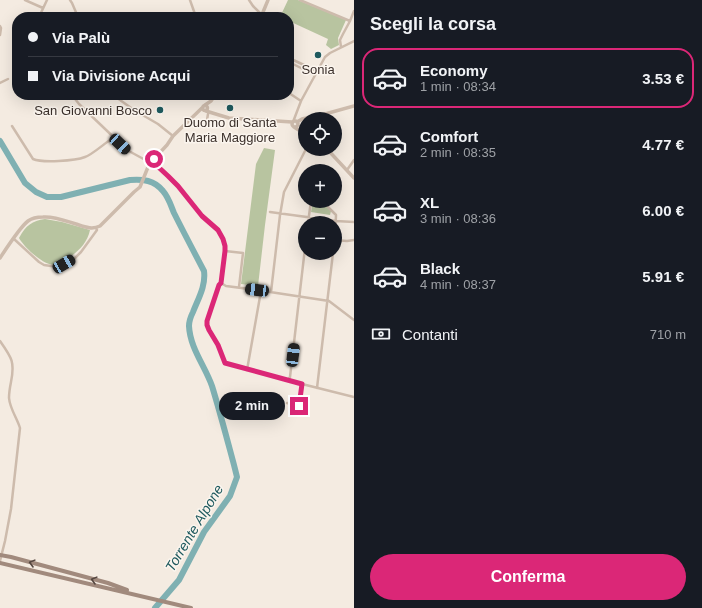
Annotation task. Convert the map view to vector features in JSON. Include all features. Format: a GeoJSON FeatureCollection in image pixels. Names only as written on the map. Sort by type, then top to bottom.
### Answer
{"type":"FeatureCollection","features":[{"type":"Feature","properties":{"kind":"main road"},"geometry":{"type":"LineString","coordinates":[[1,555],[108,583],[144,597]]}},
{"type":"Feature","properties":{"kind":"main road"},"geometry":{"type":"LineString","coordinates":[[0,562],[191,608]]}},
{"type":"Feature","properties":{"kind":"street"},"geometry":{"type":"LineString","coordinates":[[25,0],[43,8]]}},
{"type":"Feature","properties":{"kind":"street"},"geometry":{"type":"LineString","coordinates":[[41,12],[47,0]]}},
{"type":"Feature","properties":{"kind":"street"},"geometry":{"type":"LineString","coordinates":[[70,0],[76,12]]}},
{"type":"Feature","properties":{"kind":"street"},"geometry":{"type":"LineString","coordinates":[[190,0],[194,12]]}},
{"type":"Feature","properties":{"kind":"street"},"geometry":{"type":"LineString","coordinates":[[249,0],[258,12]]}},
{"type":"Feature","properties":{"kind":"street"},"geometry":{"type":"LineString","coordinates":[[263,12],[268,0]]}},
{"type":"Feature","properties":{"kind":"street"},"geometry":{"type":"LineString","coordinates":[[300,0],[350,21]]}},
{"type":"Feature","properties":{"kind":"street"},"geometry":{"type":"LineString","coordinates":[[341,47],[340,40],[342,34],[354,11]]}},
{"type":"Feature","properties":{"kind":"street"},"geometry":{"type":"LineString","coordinates":[[0,26],[0,35]]}},
{"type":"Feature","properties":{"kind":"street"},"geometry":{"type":"LineString","coordinates":[[294,123],[301,101],[325,57],[354,41]]}},
{"type":"Feature","properties":{"kind":"street"},"geometry":{"type":"LineString","coordinates":[[294,60],[317,72]]}},
{"type":"Feature","properties":{"kind":"street"},"geometry":{"type":"LineString","coordinates":[[294,66],[315,75]]}},
{"type":"Feature","properties":{"kind":"street"},"geometry":{"type":"LineString","coordinates":[[0,83],[8,79]]}},
{"type":"Feature","properties":{"kind":"street"},"geometry":{"type":"LineString","coordinates":[[294,96],[301,101]]}},
{"type":"Feature","properties":{"kind":"street"},"geometry":{"type":"LineString","coordinates":[[76,100],[113,138],[127,150],[154,163],[178,186],[202,216],[218,230],[223,239],[225,251],[221,283],[211,307],[207,325],[218,345],[225,363],[354,397]]}},
{"type":"Feature","properties":{"kind":"street"},"geometry":{"type":"LineString","coordinates":[[120,100],[158,124],[173,136]]}},
{"type":"Feature","properties":{"kind":"street"},"geometry":{"type":"LineString","coordinates":[[0,258],[21,228],[37,217],[49,217],[64,220],[89,228],[96,228],[106,222],[130,195],[140,187],[151,162],[167,145],[173,136],[196,114],[206,109],[212,100]]}},
{"type":"Feature","properties":{"kind":"street"},"geometry":{"type":"LineString","coordinates":[[206,109],[215,114],[238,119],[294,123],[302,118],[325,114],[354,106]]}},
{"type":"Feature","properties":{"kind":"street"},"geometry":{"type":"LineString","coordinates":[[206,109],[206,126]]}},
{"type":"Feature","properties":{"kind":"street"},"geometry":{"type":"LineString","coordinates":[[294,123],[298,127]]}},
{"type":"Feature","properties":{"kind":"street"},"geometry":{"type":"LineString","coordinates":[[12,126],[33,159],[37,161],[56,161],[86,157],[113,138]]}},
{"type":"Feature","properties":{"kind":"street"},"geometry":{"type":"LineString","coordinates":[[271,292],[284,192],[302,156]]}},
{"type":"Feature","properties":{"kind":"street"},"geometry":{"type":"LineString","coordinates":[[334,156],[354,178]]}},
{"type":"Feature","properties":{"kind":"street"},"geometry":{"type":"LineString","coordinates":[[347,170],[354,160]]}},
{"type":"Feature","properties":{"kind":"street"},"geometry":{"type":"LineString","coordinates":[[329,208],[336,216]]}},
{"type":"Feature","properties":{"kind":"street"},"geometry":{"type":"LineString","coordinates":[[270,212],[299,216]]}},
{"type":"Feature","properties":{"kind":"street"},"geometry":{"type":"LineString","coordinates":[[342,221],[354,222]]}},
{"type":"Feature","properties":{"kind":"street"},"geometry":{"type":"LineString","coordinates":[[14,239],[39,262],[44,265],[57,266],[74,259],[82,252],[95,232],[98,230],[96,228]]}},
{"type":"Feature","properties":{"kind":"street"},"geometry":{"type":"LineString","coordinates":[[342,240],[354,240]]}},
{"type":"Feature","properties":{"kind":"street"},"geometry":{"type":"LineString","coordinates":[[225,251],[243,253],[239,288]]}},
{"type":"Feature","properties":{"kind":"street"},"geometry":{"type":"LineString","coordinates":[[288,380],[290,377],[304,260]]}},
{"type":"Feature","properties":{"kind":"street"},"geometry":{"type":"LineString","coordinates":[[317,388],[332,260]]}},
{"type":"Feature","properties":{"kind":"street"},"geometry":{"type":"LineString","coordinates":[[221,283],[226,286],[329,301],[354,320]]}},
{"type":"Feature","properties":{"kind":"street"},"geometry":{"type":"LineString","coordinates":[[247,370],[261,291]]}},
{"type":"Feature","properties":{"kind":"street"},"geometry":{"type":"LineString","coordinates":[[0,342],[12,361],[13,368],[9,399],[20,428],[11,509],[0,562]]}},
{"type":"Feature","properties":{"kind":"street"},"geometry":{"type":"LineString","coordinates":[[287,403],[299,406],[302,384]]}},
{"type":"Feature","properties":{"kind":"green space"},"geometry":{"type":"Polygon","coordinates":[[[288,0],[298,0],[346,20],[338,38],[339,45],[331,49],[326,45],[328,39],[294,23],[294,12],[282,12],[288,0]]]}},
{"type":"Feature","properties":{"kind":"green space"},"geometry":{"type":"Polygon","coordinates":[[[264,148],[275,150],[258,286],[241,284],[256,164],[264,148]]]}},
{"type":"Feature","properties":{"kind":"green space"},"geometry":{"type":"Polygon","coordinates":[[[312,208],[328,208],[331,211],[330,215],[311,212],[312,208]]]}},
{"type":"Feature","properties":{"kind":"green space"},"geometry":{"type":"Polygon","coordinates":[[[45,219],[90,230],[87,240],[81,248],[56,265],[44,262],[29,250],[19,238],[30,224],[45,219]]]}},
{"type":"Feature","properties":{"kind":"waterway","name":"Torrente Alpone"},"geometry":{"type":"LineString","coordinates":[[0,141],[25,183],[36,192],[47,197],[61,197],[130,180],[144,180],[156,184],[167,196],[174,213],[204,271],[203,287],[190,321],[190,334],[192,342],[212,386],[237,477],[230,496],[204,532],[179,580],[155,608]]}},
{"type":"Feature","properties":{"kind":"place","name":"Sonia"},"geometry":{"type":"Point","coordinates":[318,55]}},
{"type":"Feature","properties":{"kind":"place","name":"Duomo di Santa Maria Maggiore"},"geometry":{"type":"Point","coordinates":[230,108]}},
{"type":"Feature","properties":{"kind":"place","name":"San Giovanni Bosco"},"geometry":{"type":"Point","coordinates":[160,110]}},
{"type":"Feature","properties":{"kind":"route"},"geometry":{"type":"LineString","coordinates":[[154,159],[151,162],[154,163],[178,186],[202,216],[218,230],[223,239],[225,251],[221,283],[219,285],[207,325],[221,351],[225,363],[302,384],[299,406]]}}]}
